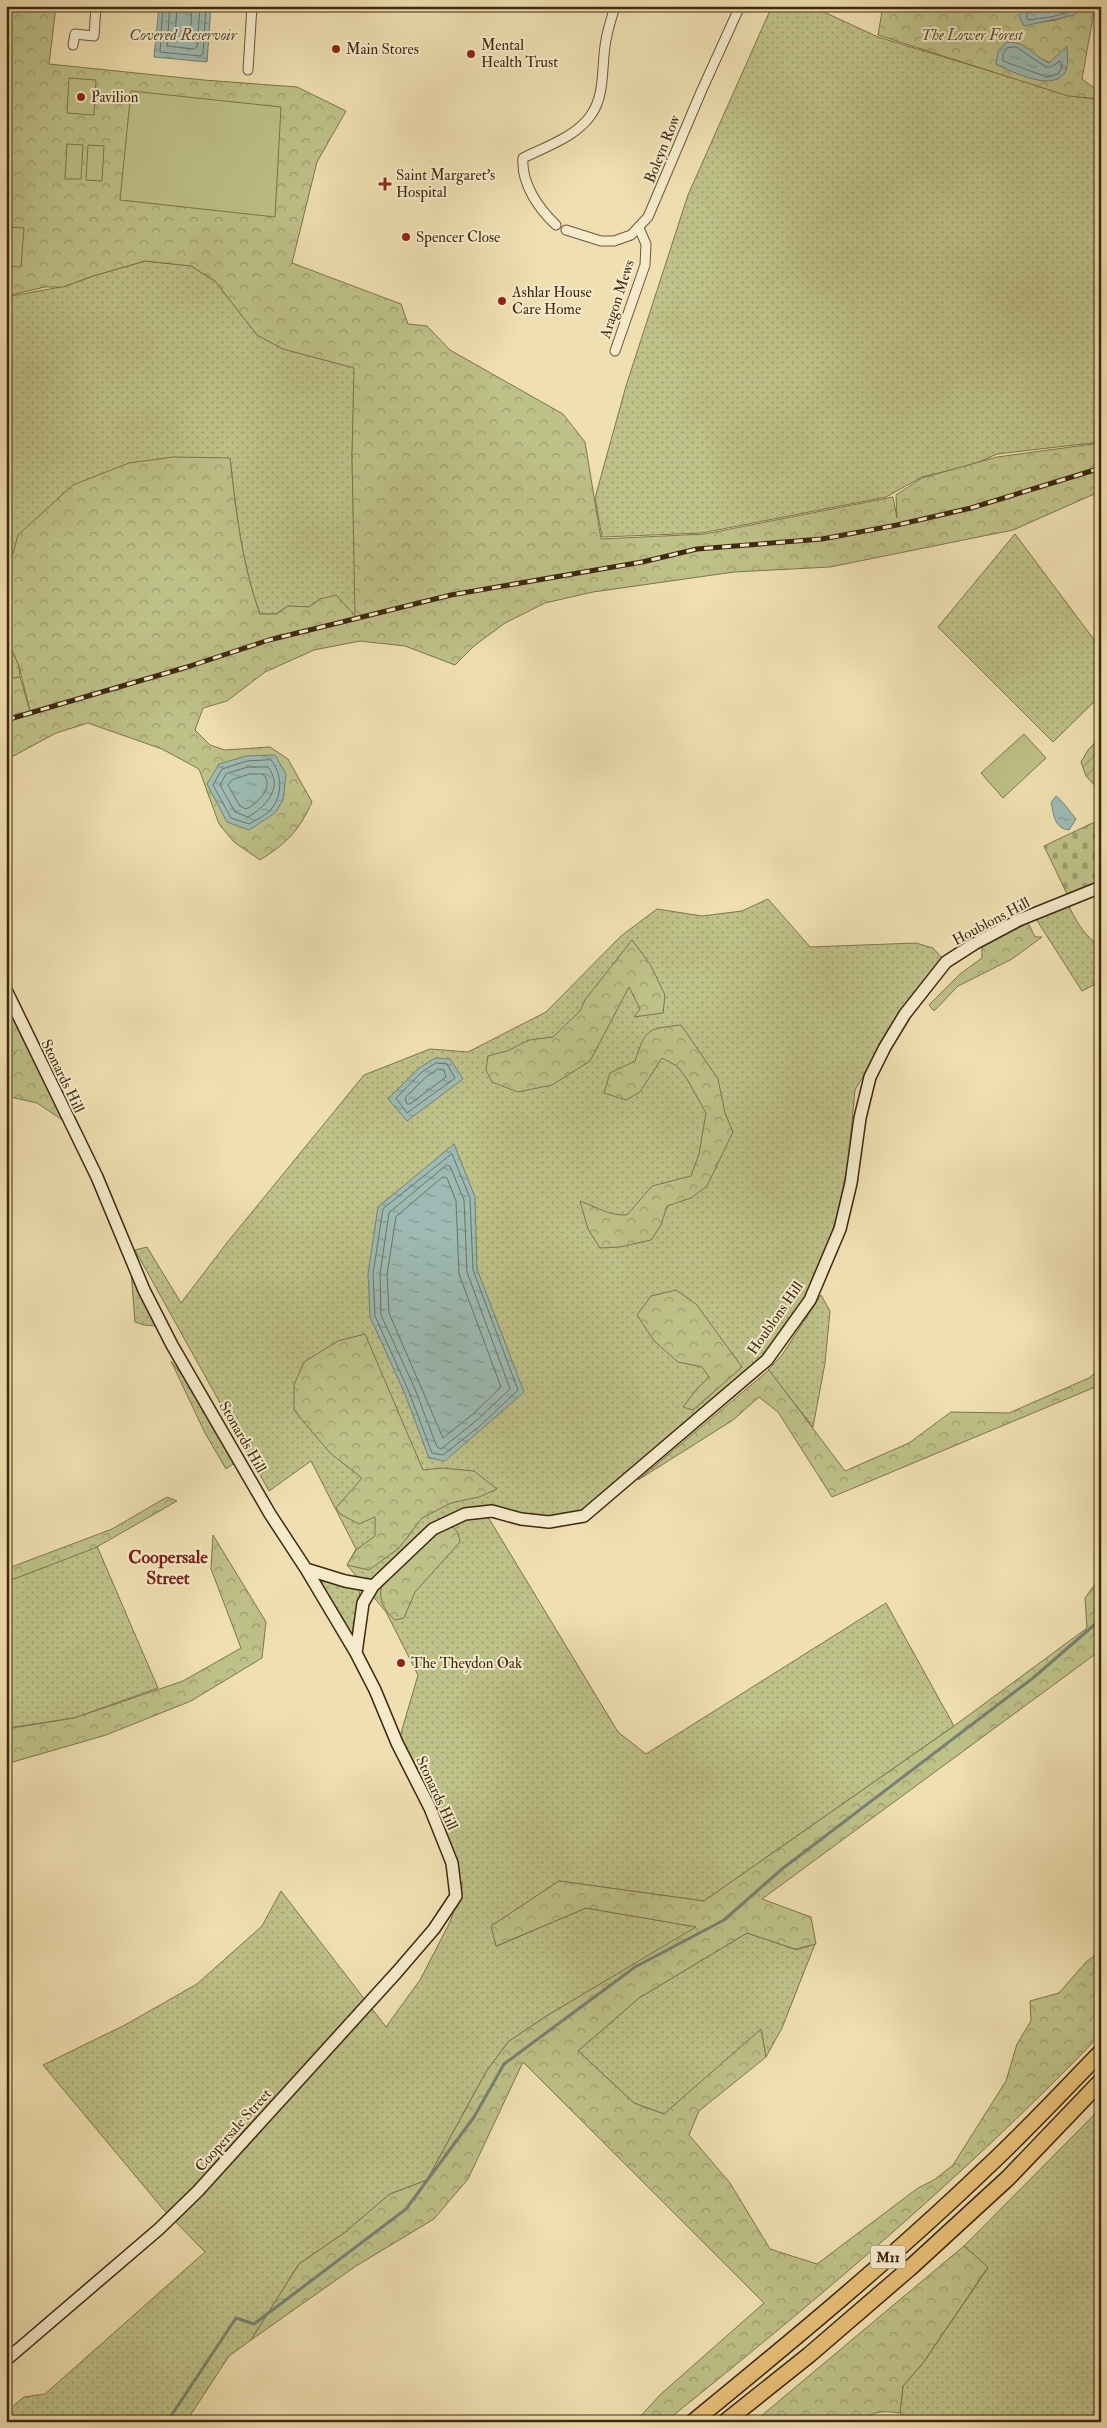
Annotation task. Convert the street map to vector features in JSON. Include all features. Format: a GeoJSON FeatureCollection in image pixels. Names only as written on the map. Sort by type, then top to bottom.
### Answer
{"type":"FeatureCollection","features":[{"type":"Feature","properties":{"kind":"highway","name":"M11"},"geometry":{"type":"LineString","coordinates":[[693,2422],[791,2342],[918,2231],[984,2170],[1101,2052]]}},
{"type":"Feature","properties":{"kind":"highway","name":"M11"},"geometry":{"type":"LineString","coordinates":[[725,2422],[810,2355],[910,2268],[1008,2178],[1101,2081]]}},
{"type":"Feature","properties":{"kind":"street"},"geometry":{"type":"LineString","coordinates":[[73,45],[75,34],[94,36],[96,6]]}},
{"type":"Feature","properties":{"kind":"street"},"geometry":{"type":"LineString","coordinates":[[248,70],[252,6]]}},
{"type":"Feature","properties":{"kind":"street"},"geometry":{"type":"LineString","coordinates":[[556,224],[542,212],[523,174],[523,158],[558,141],[592,115],[602,85],[605,41],[615,6]]}},
{"type":"Feature","properties":{"kind":"street","name":"Boleyn Row"},"geometry":{"type":"LineString","coordinates":[[566,230],[600,241],[614,242],[630,235],[639,228],[654,207],[701,92],[740,6]]}},
{"type":"Feature","properties":{"kind":"street","name":"Aragon Mews"},"geometry":{"type":"LineString","coordinates":[[615,351],[645,265],[646,244],[639,228]]}},
{"type":"Feature","properties":{"kind":"street","name":"Houblons Hill"},"geometry":{"type":"LineString","coordinates":[[356,1653],[363,1603],[373,1586],[433,1529],[465,1514],[492,1511],[521,1519],[549,1522],[584,1516],[767,1360],[810,1300],[840,1229],[851,1183],[860,1118],[870,1077],[905,1014],[946,962],[974,944],[1020,920],[1101,887]]}},
{"type":"Feature","properties":{"kind":"street","name":"Stonards Hill"},"geometry":{"type":"LineString","coordinates":[[6,990],[97,1177],[144,1290],[172,1345],[270,1514],[306,1569],[356,1653],[375,1690],[397,1743],[430,1808],[452,1864],[456,1896]]}},
{"type":"Feature","properties":{"kind":"street"},"geometry":{"type":"LineString","coordinates":[[306,1569],[373,1586]]}},
{"type":"Feature","properties":{"kind":"street","name":"Coopersale Street"},"geometry":{"type":"LineString","coordinates":[[6,2360],[151,2236],[198,2191],[397,1972],[434,1929],[456,1896]]}},
{"type":"Feature","properties":{"kind":"green space"},"geometry":{"type":"Polygon","coordinates":[[[6,6],[56,6],[49,64],[204,80],[297,87],[346,111],[317,162],[292,263],[401,304],[408,324],[427,326],[450,350],[563,414],[585,442],[601,539],[705,534],[893,497],[897,518],[896,495],[922,478],[997,457],[1101,443],[1101,491],[1013,530],[830,567],[734,572],[593,592],[545,603],[505,623],[474,646],[455,665],[405,646],[360,641],[314,650],[265,672],[227,701],[203,708],[195,730],[210,745],[225,750],[270,747],[288,759],[312,802],[291,836],[278,848],[260,860],[234,842],[219,824],[199,769],[162,749],[88,723],[56,733],[6,760],[6,679],[20,677],[30,711],[19,666],[6,637],[6,579],[18,535],[73,485],[129,463],[173,457],[230,458],[244,557],[260,614],[276,614],[288,606],[309,607],[320,599],[336,595],[355,616],[352,456],[354,368],[283,349],[257,335],[215,281],[191,266],[145,261],[63,287],[45,287],[6,296],[6,6]]]}},
{"type":"Feature","properties":{"kind":"green space"},"geometry":{"type":"Polygon","coordinates":[[[772,6],[817,6],[826,13],[878,37],[1072,96],[1101,100],[1101,442],[997,454],[972,465],[922,477],[886,497],[702,533],[602,537],[595,498],[626,386],[688,195],[772,6]]]}},
{"type":"Feature","properties":{"kind":"green space","name":"The Lower Forest"},"geometry":{"type":"Polygon","coordinates":[[[883,6],[1027,6],[1042,22],[1057,20],[1080,11],[1081,6],[1095,6],[1082,79],[1101,93],[1101,99],[1068,96],[878,35],[883,6]],[[1029,49],[996,64],[1019,74],[1058,79],[1067,69],[1038,58],[1029,49]]]}},
{"type":"Feature","properties":{"kind":"green space","name":"Pavilion"},"geometry":{"type":"Polygon","coordinates":[[[69,78],[96,80],[94,115],[67,113],[69,78]]]}},
{"type":"Feature","properties":{"kind":"green space"},"geometry":{"type":"Polygon","coordinates":[[[131,91],[281,107],[275,217],[120,200],[131,91]]]}},
{"type":"Feature","properties":{"kind":"green space"},"geometry":{"type":"Polygon","coordinates":[[[67,144],[83,145],[81,179],[65,179],[67,144]]]}},
{"type":"Feature","properties":{"kind":"green space"},"geometry":{"type":"Polygon","coordinates":[[[88,145],[104,146],[102,181],[86,180],[88,145]]]}},
{"type":"Feature","properties":{"kind":"green space"},"geometry":{"type":"Polygon","coordinates":[[[8,227],[24,228],[21,267],[6,266],[8,227]]]}},
{"type":"Feature","properties":{"kind":"green space"},"geometry":{"type":"Polygon","coordinates":[[[145,261],[191,266],[215,281],[257,335],[283,349],[355,368],[352,456],[356,618],[320,599],[309,607],[288,606],[276,614],[260,614],[244,557],[230,459],[6,579],[6,297],[66,286],[145,261]]]}},
{"type":"Feature","properties":{"kind":"green space"},"geometry":{"type":"Polygon","coordinates":[[[1015,534],[1101,649],[1101,695],[1053,742],[938,627],[1015,534]]]}},
{"type":"Feature","properties":{"kind":"green space"},"geometry":{"type":"Polygon","coordinates":[[[6,637],[19,666],[20,677],[6,679],[6,637]]]}},
{"type":"Feature","properties":{"kind":"green space"},"geometry":{"type":"Polygon","coordinates":[[[1024,734],[1046,758],[1003,798],[981,773],[1024,734]]]}},
{"type":"Feature","properties":{"kind":"green space"},"geometry":{"type":"Polygon","coordinates":[[[1101,736],[1101,750],[1096,759],[1096,764],[1101,770],[1101,792],[1086,776],[1081,762],[1088,750],[1101,736]]]}},
{"type":"Feature","properties":{"kind":"green space"},"geometry":{"type":"Polygon","coordinates":[[[1101,819],[1101,881],[1067,894],[1044,846],[1101,819]]]}},
{"type":"Feature","properties":{"kind":"green space"},"geometry":{"type":"Polygon","coordinates":[[[768,899],[810,947],[916,943],[933,948],[942,958],[905,1005],[855,1090],[848,1164],[837,1216],[813,1293],[780,1342],[584,1511],[547,1516],[511,1513],[486,1508],[488,1517],[618,1732],[646,1754],[886,1603],[954,1726],[704,1901],[559,1881],[492,1926],[497,1946],[586,1908],[697,1927],[548,2015],[508,2042],[486,2072],[427,2180],[390,2194],[344,2233],[299,2264],[251,2340],[229,2356],[186,2422],[6,2422],[6,2412],[24,2397],[45,2394],[205,2252],[163,2209],[43,2065],[125,2025],[197,1984],[262,1926],[281,1891],[386,2027],[420,1980],[450,1922],[463,1886],[399,1740],[418,1675],[386,1612],[347,1565],[356,1549],[311,1461],[269,1491],[135,1250],[147,1247],[181,1303],[226,1244],[364,1075],[430,1049],[468,1052],[546,1012],[621,936],[657,909],[702,916],[742,911],[768,899]]]}},
{"type":"Feature","properties":{"kind":"green space"},"geometry":{"type":"Polygon","coordinates":[[[1068,904],[1077,922],[1090,938],[1101,944],[1101,981],[1082,991],[1036,919],[1068,904]]]}},
{"type":"Feature","properties":{"kind":"green space"},"geometry":{"type":"Polygon","coordinates":[[[1028,923],[1035,937],[1042,937],[1012,959],[958,986],[934,1011],[929,1005],[960,974],[982,958],[982,947],[1028,923]]]}},
{"type":"Feature","properties":{"kind":"green space"},"geometry":{"type":"Polygon","coordinates":[[[632,940],[650,964],[665,995],[663,1013],[634,1017],[640,1009],[629,987],[590,1061],[552,1085],[518,1092],[492,1082],[486,1070],[488,1056],[507,1051],[529,1040],[553,1037],[580,1011],[585,1000],[632,940]]]}},
{"type":"Feature","properties":{"kind":"green space"},"geometry":{"type":"Polygon","coordinates":[[[6,998],[29,1051],[67,1123],[37,1103],[6,1096],[6,1058],[15,1054],[6,1044],[6,998]]]}},
{"type":"Feature","properties":{"kind":"green space"},"geometry":{"type":"Polygon","coordinates":[[[681,1025],[718,1079],[725,1113],[733,1132],[707,1186],[691,1198],[667,1206],[661,1225],[651,1240],[620,1247],[600,1248],[588,1229],[580,1201],[609,1213],[627,1215],[652,1186],[691,1176],[699,1154],[706,1113],[687,1079],[677,1066],[662,1058],[640,1092],[626,1100],[604,1093],[610,1073],[635,1061],[642,1042],[649,1032],[654,1029],[681,1025]]]}},
{"type":"Feature","properties":{"kind":"green space"},"geometry":{"type":"Polygon","coordinates":[[[131,1271],[156,1326],[135,1322],[131,1271]]]}},
{"type":"Feature","properties":{"kind":"green space"},"geometry":{"type":"Polygon","coordinates":[[[676,1290],[696,1304],[742,1367],[693,1410],[683,1407],[709,1377],[702,1367],[678,1362],[654,1341],[637,1315],[651,1296],[676,1290]]]}},
{"type":"Feature","properties":{"kind":"green space"},"geometry":{"type":"Polygon","coordinates":[[[821,1295],[830,1311],[825,1363],[813,1427],[768,1370],[782,1355],[821,1295]]]}},
{"type":"Feature","properties":{"kind":"green space"},"geometry":{"type":"Polygon","coordinates":[[[365,1334],[423,1470],[442,1468],[474,1471],[497,1489],[479,1497],[451,1503],[422,1518],[399,1548],[369,1570],[347,1565],[356,1550],[375,1536],[375,1517],[359,1524],[340,1514],[336,1508],[362,1478],[330,1453],[294,1410],[294,1385],[304,1362],[338,1341],[365,1334]]]}},
{"type":"Feature","properties":{"kind":"green space"},"geometry":{"type":"Polygon","coordinates":[[[171,1361],[195,1392],[236,1462],[226,1469],[205,1433],[171,1361]]]}},
{"type":"Feature","properties":{"kind":"green space"},"geometry":{"type":"Polygon","coordinates":[[[1101,1368],[1100,1385],[832,1497],[778,1412],[759,1397],[733,1420],[638,1480],[769,1370],[845,1471],[909,1443],[951,1412],[1009,1413],[1089,1378],[1101,1368]]]}},
{"type":"Feature","properties":{"kind":"green space"},"geometry":{"type":"Polygon","coordinates":[[[167,1497],[177,1501],[95,1548],[6,1582],[6,1569],[112,1529],[167,1497]]]}},
{"type":"Feature","properties":{"kind":"green space"},"geometry":{"type":"Polygon","coordinates":[[[446,1526],[453,1527],[458,1533],[460,1542],[415,1592],[404,1618],[395,1620],[382,1603],[381,1588],[383,1582],[446,1526]]]}},
{"type":"Feature","properties":{"kind":"green space"},"geometry":{"type":"Polygon","coordinates":[[[213,1535],[266,1622],[262,1658],[191,1701],[106,1735],[6,1764],[6,1729],[74,1718],[183,1681],[241,1648],[211,1569],[213,1535]]]}},
{"type":"Feature","properties":{"kind":"green space"},"geometry":{"type":"Polygon","coordinates":[[[97,1546],[158,1688],[74,1718],[8,1728],[6,1725],[6,1581],[97,1546]]]}},
{"type":"Feature","properties":{"kind":"green space"},"geometry":{"type":"Polygon","coordinates":[[[315,1574],[357,1587],[360,1591],[353,1640],[333,1603],[315,1574]]]}},
{"type":"Feature","properties":{"kind":"green space"},"geometry":{"type":"Polygon","coordinates":[[[1101,1576],[1101,1650],[762,1899],[811,1917],[816,1944],[795,1949],[747,1933],[639,1998],[578,2051],[634,2103],[664,2114],[761,2029],[766,2057],[699,2111],[689,2135],[730,2183],[770,2249],[817,2264],[918,2188],[934,2180],[953,2165],[1006,2081],[1017,2044],[1031,2021],[1030,2001],[1059,1993],[1086,1962],[1101,1951],[1101,2034],[1050,2086],[944,2187],[834,2283],[665,2422],[635,2422],[661,2394],[764,2303],[523,2062],[468,2179],[434,2219],[356,2266],[251,2340],[299,2264],[344,2233],[390,2194],[427,2180],[486,2072],[508,2042],[548,2015],[696,1927],[586,1908],[496,1946],[491,1926],[559,1881],[704,1901],[954,1726],[1087,1628],[1085,1598],[1101,1576]]]}},
{"type":"Feature","properties":{"kind":"green space"},"geometry":{"type":"Polygon","coordinates":[[[747,1933],[797,1950],[815,1944],[782,2028],[766,2057],[761,2030],[664,2114],[634,2103],[578,2051],[639,1998],[747,1933]]]}},
{"type":"Feature","properties":{"kind":"green space"},"geometry":{"type":"Polygon","coordinates":[[[1101,2108],[1101,2422],[910,2422],[900,2413],[903,2386],[923,2363],[988,2268],[964,2246],[1101,2108]]]}},
{"type":"Feature","properties":{"kind":"green space"},"geometry":{"type":"Polygon","coordinates":[[[964,2246],[988,2267],[923,2363],[903,2386],[900,2413],[875,2413],[862,2422],[754,2422],[964,2246]]]}},
{"type":"Feature","properties":{"kind":"water","name":"Covered Reservoir"},"geometry":{"type":"Polygon","coordinates":[[[159,6],[211,6],[207,62],[154,57],[159,6]]]}},
{"type":"Feature","properties":{"kind":"water"},"geometry":{"type":"Polygon","coordinates":[[[1027,6],[1081,6],[1080,11],[1074,15],[1024,26],[1019,16],[1027,6]]]}},
{"type":"Feature","properties":{"kind":"water"},"geometry":{"type":"Polygon","coordinates":[[[1006,42],[1025,46],[1049,63],[1067,46],[1068,61],[1066,70],[1061,77],[1044,81],[1023,76],[1003,68],[996,64],[998,51],[1006,42]]]}},
{"type":"Feature","properties":{"kind":"water"},"geometry":{"type":"Polygon","coordinates":[[[275,755],[286,774],[283,800],[275,813],[249,830],[227,822],[207,784],[219,764],[246,756],[275,755]]]}},
{"type":"Feature","properties":{"kind":"water"},"geometry":{"type":"Polygon","coordinates":[[[1056,796],[1076,819],[1069,830],[1060,827],[1054,816],[1051,803],[1056,796]]]}},
{"type":"Feature","properties":{"kind":"water"},"geometry":{"type":"Polygon","coordinates":[[[435,1058],[450,1059],[463,1079],[407,1121],[388,1099],[419,1068],[435,1058]]]}},
{"type":"Feature","properties":{"kind":"water"},"geometry":{"type":"Polygon","coordinates":[[[454,1144],[475,1197],[477,1269],[524,1392],[445,1461],[429,1458],[405,1394],[370,1317],[368,1274],[378,1207],[454,1144]]]}},
{"type":"Feature","properties":{"kind":"waterway"},"geometry":{"type":"LineString","coordinates":[[167,2422],[236,2318],[254,2324],[406,2209],[474,2117],[504,2064],[635,1967],[724,1920],[782,1869],[1033,1678],[1101,1619]]}},
{"type":"Feature","properties":{"kind":"railway"},"geometry":{"type":"LineString","coordinates":[[6,720],[187,667],[269,640],[451,595],[642,562],[697,549],[822,539],[897,525],[971,508],[1101,468]]}},
{"type":"Feature","properties":{"kind":"place","name":"Main Stores"},"geometry":{"type":"Point","coordinates":[336,49]}},
{"type":"Feature","properties":{"kind":"place","name":"Mental Health Trust"},"geometry":{"type":"Point","coordinates":[471,54]}},
{"type":"Feature","properties":{"kind":"place","name":"Pavilion"},"geometry":{"type":"Point","coordinates":[81,97]}},
{"type":"Feature","properties":{"kind":"place","name":"Saint Margaret's Hospital"},"geometry":{"type":"Point","coordinates":[385,184]}},
{"type":"Feature","properties":{"kind":"place","name":"Spencer Close"},"geometry":{"type":"Point","coordinates":[406,237]}},
{"type":"Feature","properties":{"kind":"place","name":"Ashlar House Care Home"},"geometry":{"type":"Point","coordinates":[502,301]}},
{"type":"Feature","properties":{"kind":"place","name":"The Theydon Oak"},"geometry":{"type":"Point","coordinates":[401,1663]}},
{"type":"Feature","properties":{"kind":"district","name":"Coopersale Street"},"geometry":{"type":"Point","coordinates":[168,1567]}}]}
